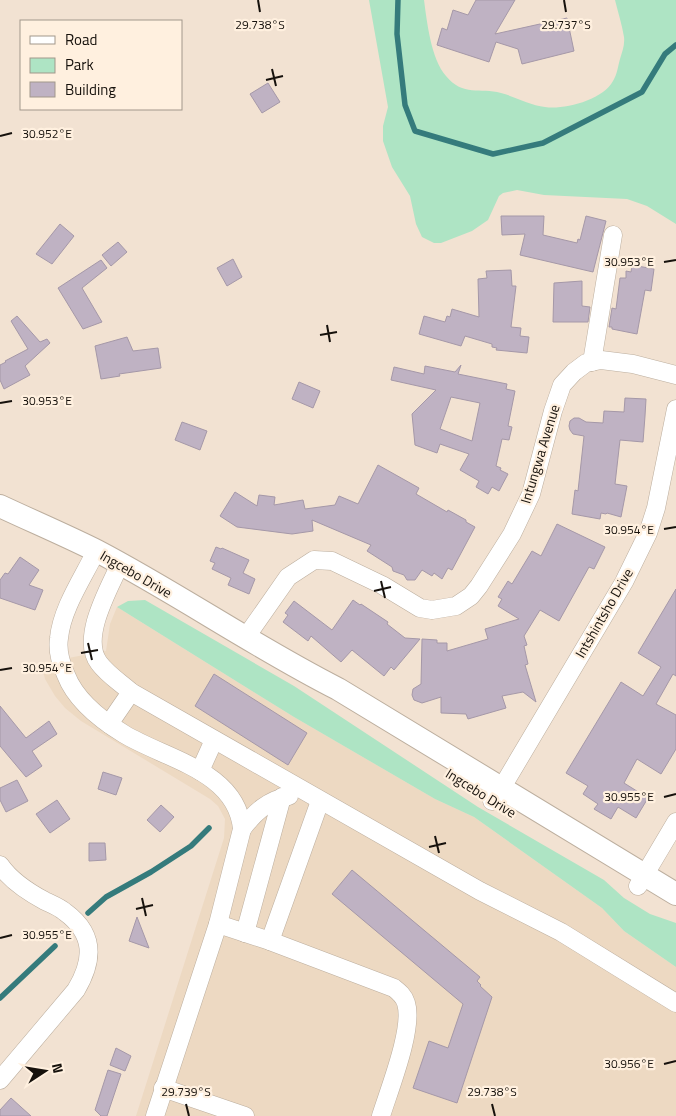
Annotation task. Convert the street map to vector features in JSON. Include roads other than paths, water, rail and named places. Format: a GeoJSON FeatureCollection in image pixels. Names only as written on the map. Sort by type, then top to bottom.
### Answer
{"type":"FeatureCollection","features":[{"type":"Feature","properties":{"kind":"main road","name":"Ingcebo Drive"},"geometry":{"type":"LineString","coordinates":[[0,506],[96,551],[294,666],[338,689],[496,795],[641,881],[676,907]]}},
{"type":"Feature","properties":{"kind":"main road","name":"Ingcebo Drive"},"geometry":{"type":"LineString","coordinates":[[641,881],[676,894]]}},
{"type":"Feature","properties":{"kind":"street"},"geometry":{"type":"LineString","coordinates":[[613,235],[592,362],[601,360],[633,364],[676,375]]}},
{"type":"Feature","properties":{"kind":"street","name":"Intungwa Avenue"},"geometry":{"type":"LineString","coordinates":[[246,637],[288,577],[314,560],[332,561],[382,585],[420,608],[443,610],[456,606],[471,596],[512,534],[531,494],[553,410],[562,385],[574,372],[586,363],[592,362]]}},
{"type":"Feature","properties":{"kind":"street","name":"Intshintsho Drive"},"geometry":{"type":"LineString","coordinates":[[496,795],[624,582],[648,533],[656,508],[675,420]]}},
{"type":"Feature","properties":{"kind":"street"},"geometry":{"type":"LineString","coordinates":[[96,551],[74,592],[59,638],[60,661],[76,695],[109,724],[125,734],[200,771],[213,780],[230,796],[239,812],[242,829],[218,924],[154,1116]]}},
{"type":"Feature","properties":{"kind":"street"},"geometry":{"type":"LineString","coordinates":[[120,564],[95,626],[94,649],[100,664],[131,692],[480,891],[561,932],[676,1004]]}},
{"type":"Feature","properties":{"kind":"street"},"geometry":{"type":"LineString","coordinates":[[109,724],[131,692]]}},
{"type":"Feature","properties":{"kind":"street"},"geometry":{"type":"LineString","coordinates":[[200,771],[214,740]]}},
{"type":"Feature","properties":{"kind":"street"},"geometry":{"type":"LineString","coordinates":[[242,829],[259,810],[274,799],[282,797],[315,798]]}},
{"type":"Feature","properties":{"kind":"street"},"geometry":{"type":"LineString","coordinates":[[245,933],[282,797]]}},
{"type":"Feature","properties":{"kind":"street"},"geometry":{"type":"LineString","coordinates":[[270,941],[315,798]]}},
{"type":"Feature","properties":{"kind":"street"},"geometry":{"type":"LineString","coordinates":[[641,881],[676,822]]}},
{"type":"Feature","properties":{"kind":"street"},"geometry":{"type":"LineString","coordinates":[[0,865],[19,885],[65,912],[86,938],[90,954],[84,976],[76,990],[0,1080]]}},
{"type":"Feature","properties":{"kind":"street"},"geometry":{"type":"LineString","coordinates":[[218,924],[270,941],[394,988],[402,995],[406,1001],[408,1021],[381,1116]]}},
{"type":"Feature","properties":{"kind":"street"},"geometry":{"type":"LineString","coordinates":[[163,1088],[244,1116]]}},
{"type":"Feature","properties":{"kind":"waterway"},"geometry":{"type":"LineString","coordinates":[[398,0],[397,34],[405,105],[415,131],[493,154],[543,143],[642,92],[665,54],[676,45]]}},
{"type":"Feature","properties":{"kind":"waterway"},"geometry":{"type":"LineString","coordinates":[[88,913],[106,897],[151,872],[191,846],[209,828]]}},
{"type":"Feature","properties":{"kind":"waterway"},"geometry":{"type":"LineString","coordinates":[[0,998],[55,946]]}}]}
